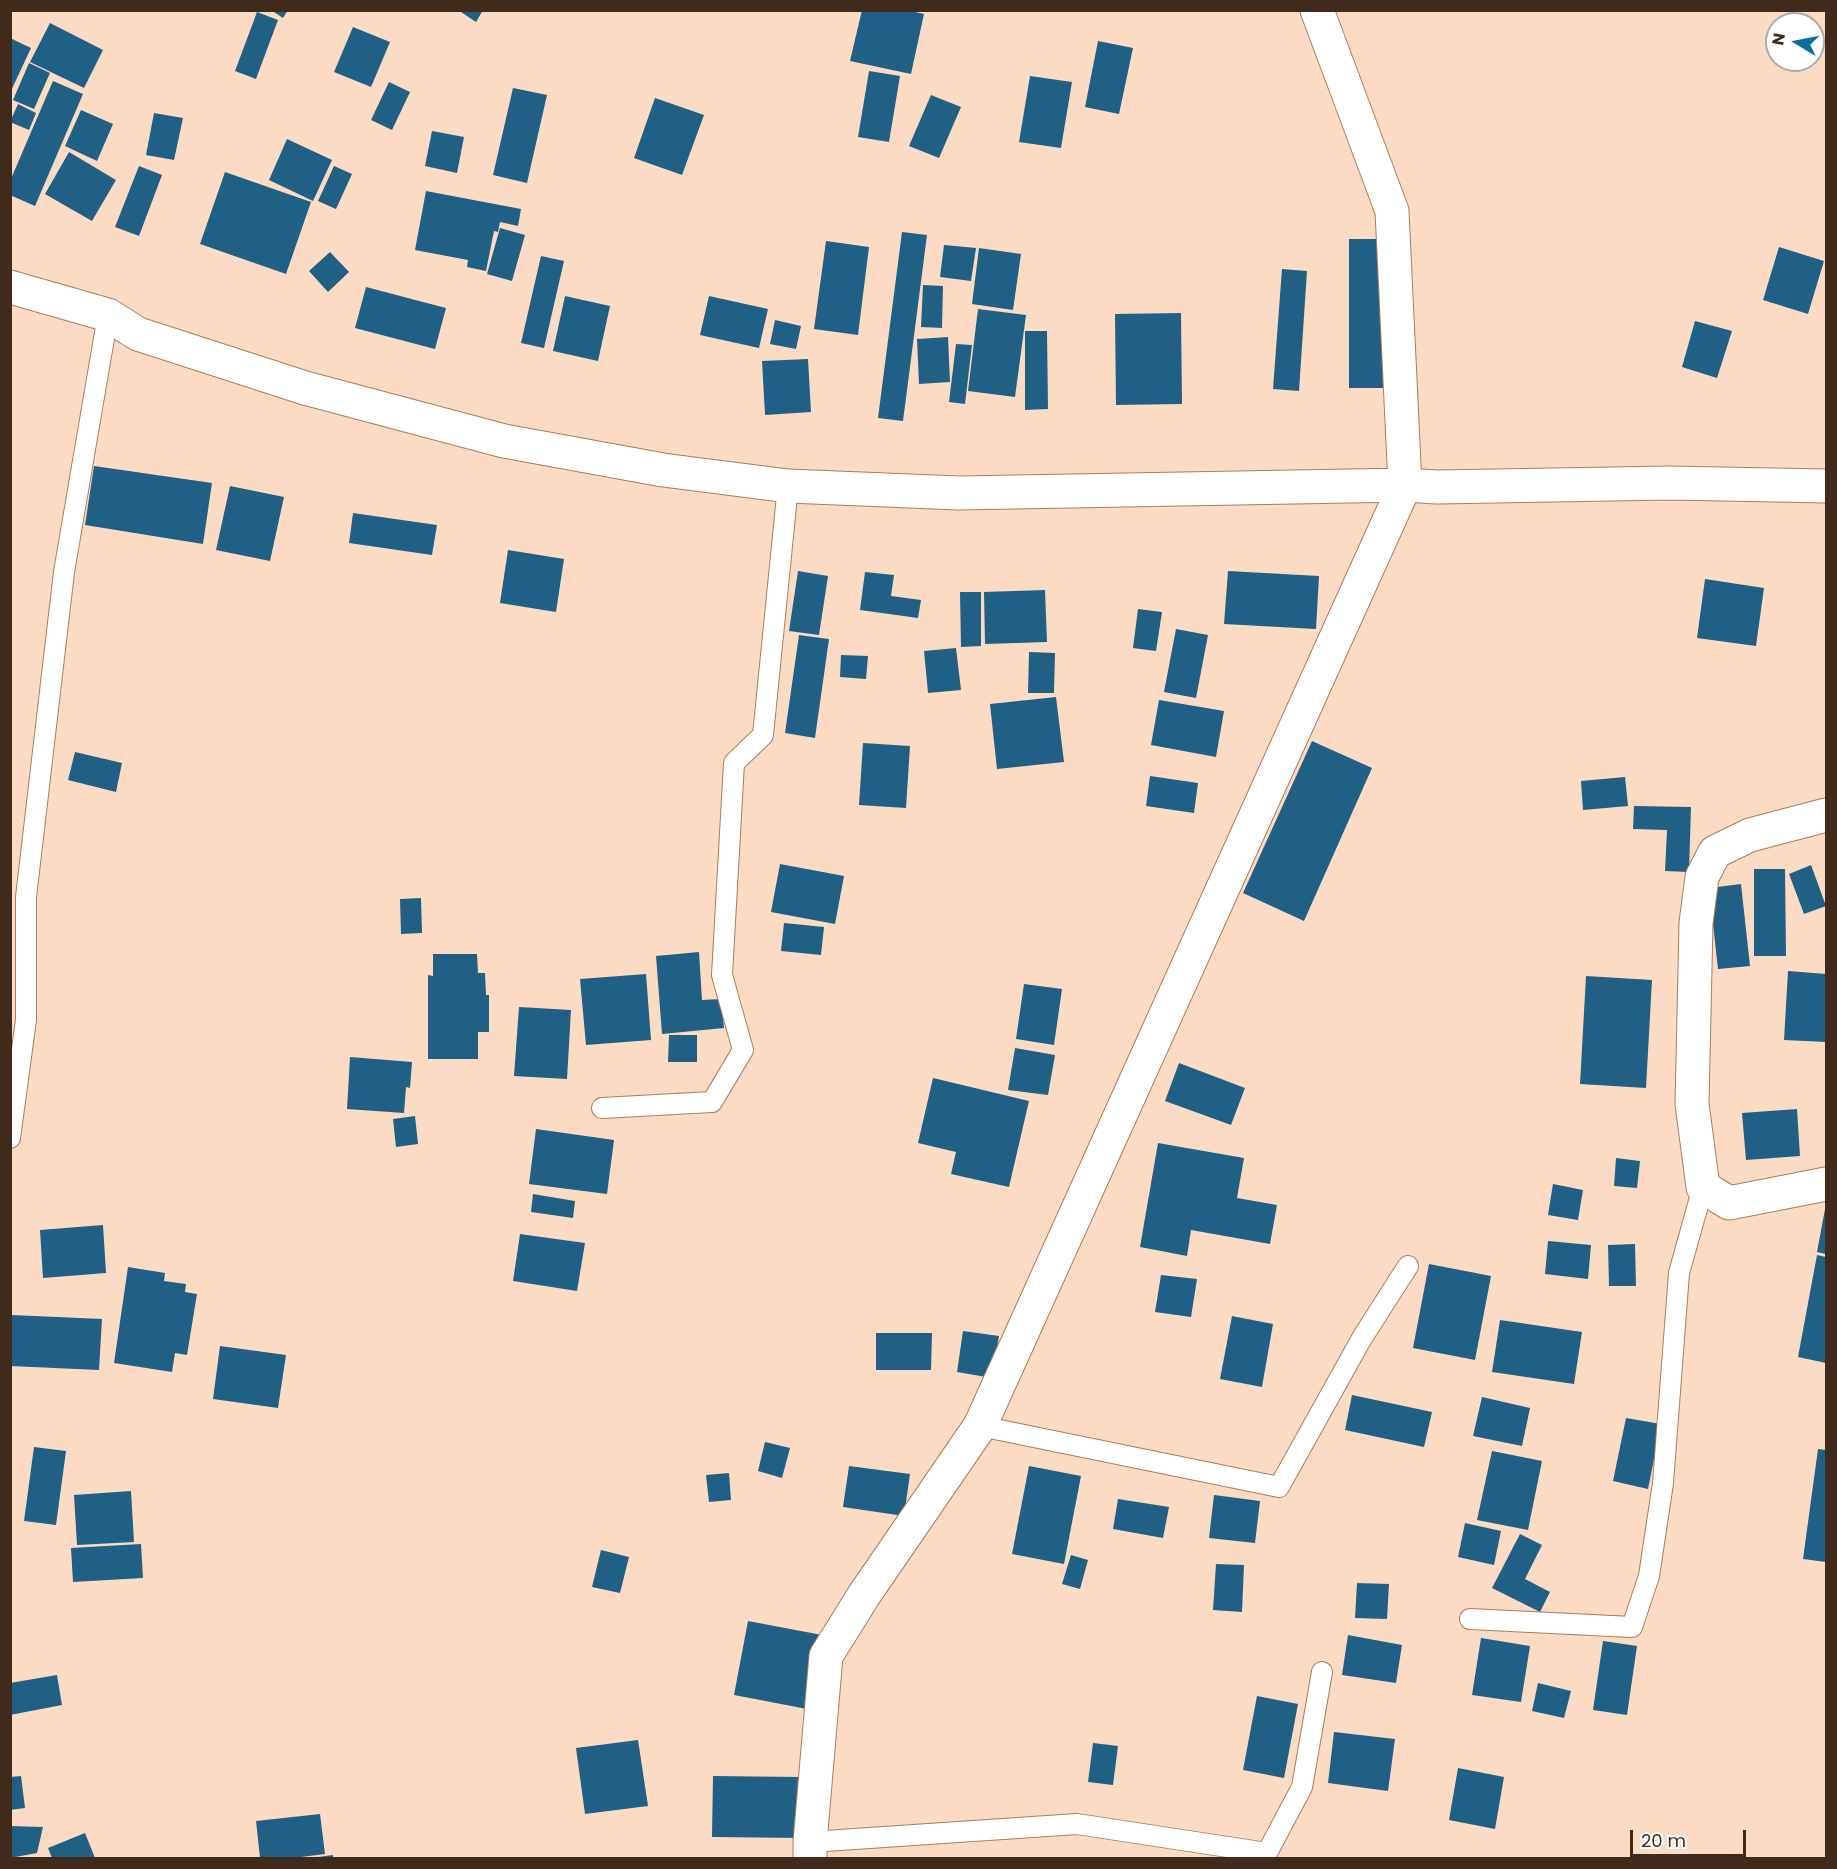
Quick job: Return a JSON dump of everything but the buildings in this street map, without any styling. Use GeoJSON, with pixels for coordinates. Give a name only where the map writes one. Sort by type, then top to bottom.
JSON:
{"type":"FeatureCollection","features":[{"type":"Feature","properties":{"kind":"street"},"geometry":{"type":"LineString","coordinates":[[810,1850],[826,1656],[864,1595],[980,1426],[1405,485],[1392,211],[1317,10]]}},
{"type":"Feature","properties":{"kind":"street"},"geometry":{"type":"LineString","coordinates":[[10,287],[108,315],[138,334],[305,388],[504,441],[663,470],[789,486],[959,493],[1405,485],[1437,487],[1670,483],[1827,486]]}},
{"type":"Feature","properties":{"kind":"street"},"geometry":{"type":"LineString","coordinates":[[1827,816],[1750,835],[1715,852],[1702,878],[1696,923],[1692,1104],[1703,1187],[1729,1203],[1827,1184]]}},
{"type":"Feature","properties":{"kind":"lane"},"geometry":{"type":"LineString","coordinates":[[10,1138],[26,1020],[26,897],[62,584],[108,315]]}},
{"type":"Feature","properties":{"kind":"lane"},"geometry":{"type":"LineString","coordinates":[[603,1108],[712,1102],[743,1050],[722,975],[734,763],[763,735],[789,486]]}},
{"type":"Feature","properties":{"kind":"lane"},"geometry":{"type":"LineString","coordinates":[[1470,1618],[1632,1627],[1649,1576],[1663,1483],[1679,1273],[1703,1187]]}},
{"type":"Feature","properties":{"kind":"lane"},"geometry":{"type":"LineString","coordinates":[[980,1426],[1279,1487],[1362,1338],[1408,1266]]}},
{"type":"Feature","properties":{"kind":"lane"},"geometry":{"type":"LineString","coordinates":[[810,1850],[1077,1824],[1267,1853],[1302,1787],[1322,1672]]}}]}
